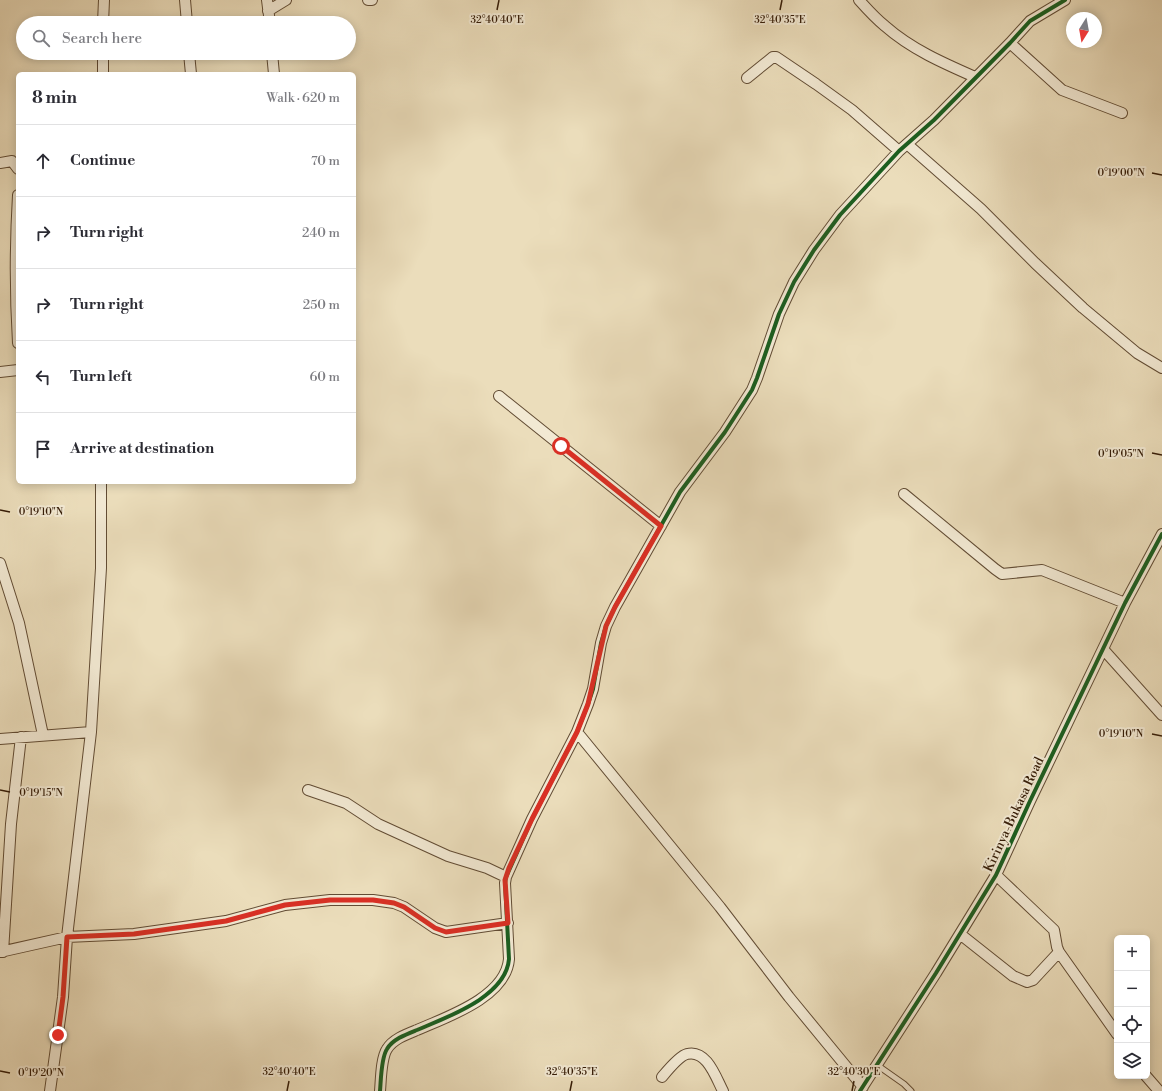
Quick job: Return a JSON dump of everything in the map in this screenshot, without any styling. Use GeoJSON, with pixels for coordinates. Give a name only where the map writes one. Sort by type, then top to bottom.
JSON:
{"type":"FeatureCollection","features":[{"type":"Feature","properties":{"kind":"street"},"geometry":{"type":"LineString","coordinates":[[103,16],[104,0]]}},
{"type":"Feature","properties":{"kind":"street"},"geometry":{"type":"LineString","coordinates":[[185,0],[186,16]]}},
{"type":"Feature","properties":{"kind":"street"},"geometry":{"type":"LineString","coordinates":[[267,0],[269,16]]}},
{"type":"Feature","properties":{"kind":"street"},"geometry":{"type":"LineString","coordinates":[[268,11],[286,0]]}},
{"type":"Feature","properties":{"kind":"street"},"geometry":{"type":"LineString","coordinates":[[859,0],[884,26],[905,42],[942,63],[975,77]]}},
{"type":"Feature","properties":{"kind":"street"},"geometry":{"type":"LineString","coordinates":[[380,1091],[384,1058],[387,1049],[391,1045],[406,1034],[470,1007],[504,977],[509,964],[506,877],[532,819],[577,732],[588,704],[606,626],[615,607],[680,492],[725,432],[752,390],[758,378],[779,314],[794,282],[814,250],[840,215],[899,151],[934,120],[1030,21],[1065,0]]}},
{"type":"Feature","properties":{"kind":"street"},"geometry":{"type":"LineString","coordinates":[[1010,43],[1062,90],[1122,113]]}},
{"type":"Feature","properties":{"kind":"street"},"geometry":{"type":"LineString","coordinates":[[747,78],[773,57],[776,57],[852,110],[899,151]]}},
{"type":"Feature","properties":{"kind":"street"},"geometry":{"type":"LineString","coordinates":[[103,60],[103,72]]}},
{"type":"Feature","properties":{"kind":"street"},"geometry":{"type":"LineString","coordinates":[[190,60],[191,72]]}},
{"type":"Feature","properties":{"kind":"street"},"geometry":{"type":"LineString","coordinates":[[273,60],[274,72]]}},
{"type":"Feature","properties":{"kind":"street"},"geometry":{"type":"LineString","coordinates":[[907,144],[981,209],[1083,308],[1137,353],[1162,368]]}},
{"type":"Feature","properties":{"kind":"street"},"geometry":{"type":"LineString","coordinates":[[0,163],[12,161],[16,166]]}},
{"type":"Feature","properties":{"kind":"street"},"geometry":{"type":"LineString","coordinates":[[16,224],[16,309]]}},
{"type":"Feature","properties":{"kind":"street"},"geometry":{"type":"LineString","coordinates":[[0,372],[16,370]]}},
{"type":"Feature","properties":{"kind":"street"},"geometry":{"type":"LineString","coordinates":[[499,396],[661,526]]}},
{"type":"Feature","properties":{"kind":"street"},"geometry":{"type":"LineString","coordinates":[[50,1091],[63,997],[67,937],[91,732],[102,568],[101,484]]}},
{"type":"Feature","properties":{"kind":"street"},"geometry":{"type":"LineString","coordinates":[[904,494],[1002,574],[1042,570],[1125,603]]}},
{"type":"Feature","properties":{"kind":"street","name":"Kirinya-Bukasa Road"},"geometry":{"type":"LineString","coordinates":[[861,1089],[996,875],[1125,603],[1162,534]]}},
{"type":"Feature","properties":{"kind":"street"},"geometry":{"type":"LineString","coordinates":[[0,563],[19,623],[43,735]]}},
{"type":"Feature","properties":{"kind":"street"},"geometry":{"type":"LineString","coordinates":[[1103,649],[1162,715]]}},
{"type":"Feature","properties":{"kind":"street"},"geometry":{"type":"LineString","coordinates":[[0,739],[91,732]]}},
{"type":"Feature","properties":{"kind":"street"},"geometry":{"type":"LineString","coordinates":[[577,732],[720,907],[861,1089]]}},
{"type":"Feature","properties":{"kind":"street"},"geometry":{"type":"LineString","coordinates":[[21,737],[11,824],[2,952],[67,937],[134,934],[157,931],[226,921],[285,905],[330,900],[373,900],[394,903],[404,907],[435,928],[446,932],[508,923]]}},
{"type":"Feature","properties":{"kind":"street"},"geometry":{"type":"LineString","coordinates":[[308,790],[346,803],[378,824],[448,856],[487,868],[506,877]]}},
{"type":"Feature","properties":{"kind":"street"},"geometry":{"type":"LineString","coordinates":[[996,875],[1054,930],[1059,952],[1114,1030]]}},
{"type":"Feature","properties":{"kind":"street"},"geometry":{"type":"LineString","coordinates":[[960,934],[1013,976],[1027,982],[1033,980],[1059,952]]}},
{"type":"Feature","properties":{"kind":"street"},"geometry":{"type":"LineString","coordinates":[[662,1077],[680,1058],[687,1054],[695,1054],[703,1057],[723,1091]]}},
{"type":"Feature","properties":{"kind":"street"},"geometry":{"type":"LineString","coordinates":[[1149,1079],[1159,1091]]}},
{"type":"Feature","properties":{"kind":"lane"},"geometry":{"type":"LineString","coordinates":[[877,1065],[904,1084],[911,1091]]}},
{"type":"Feature","properties":{"kind":"cycle path"},"geometry":{"type":"LineString","coordinates":[[380,1091],[385,1053],[393,1042],[405,1035],[459,1012],[473,1004],[498,984],[505,972],[509,959],[505,883],[506,877],[532,819],[577,732],[593,689],[601,643],[606,626],[615,607],[680,492],[725,432],[752,390],[779,314],[794,282],[814,250],[840,215],[899,151],[934,120],[1030,21],[1065,0]]}},
{"type":"Feature","properties":{"kind":"cycle path"},"geometry":{"type":"LineString","coordinates":[[860,1091],[936,973],[996,875],[1125,603],[1162,534]]}},
{"type":"Feature","properties":{"kind":"route"},"geometry":{"type":"LineString","coordinates":[[58,1035],[63,997],[67,937],[134,934],[226,921],[285,905],[330,900],[373,900],[394,903],[404,907],[435,928],[446,932],[508,923],[505,880],[509,868],[532,819],[577,732],[588,704],[606,626],[615,607],[661,526],[561,446]]}}]}
